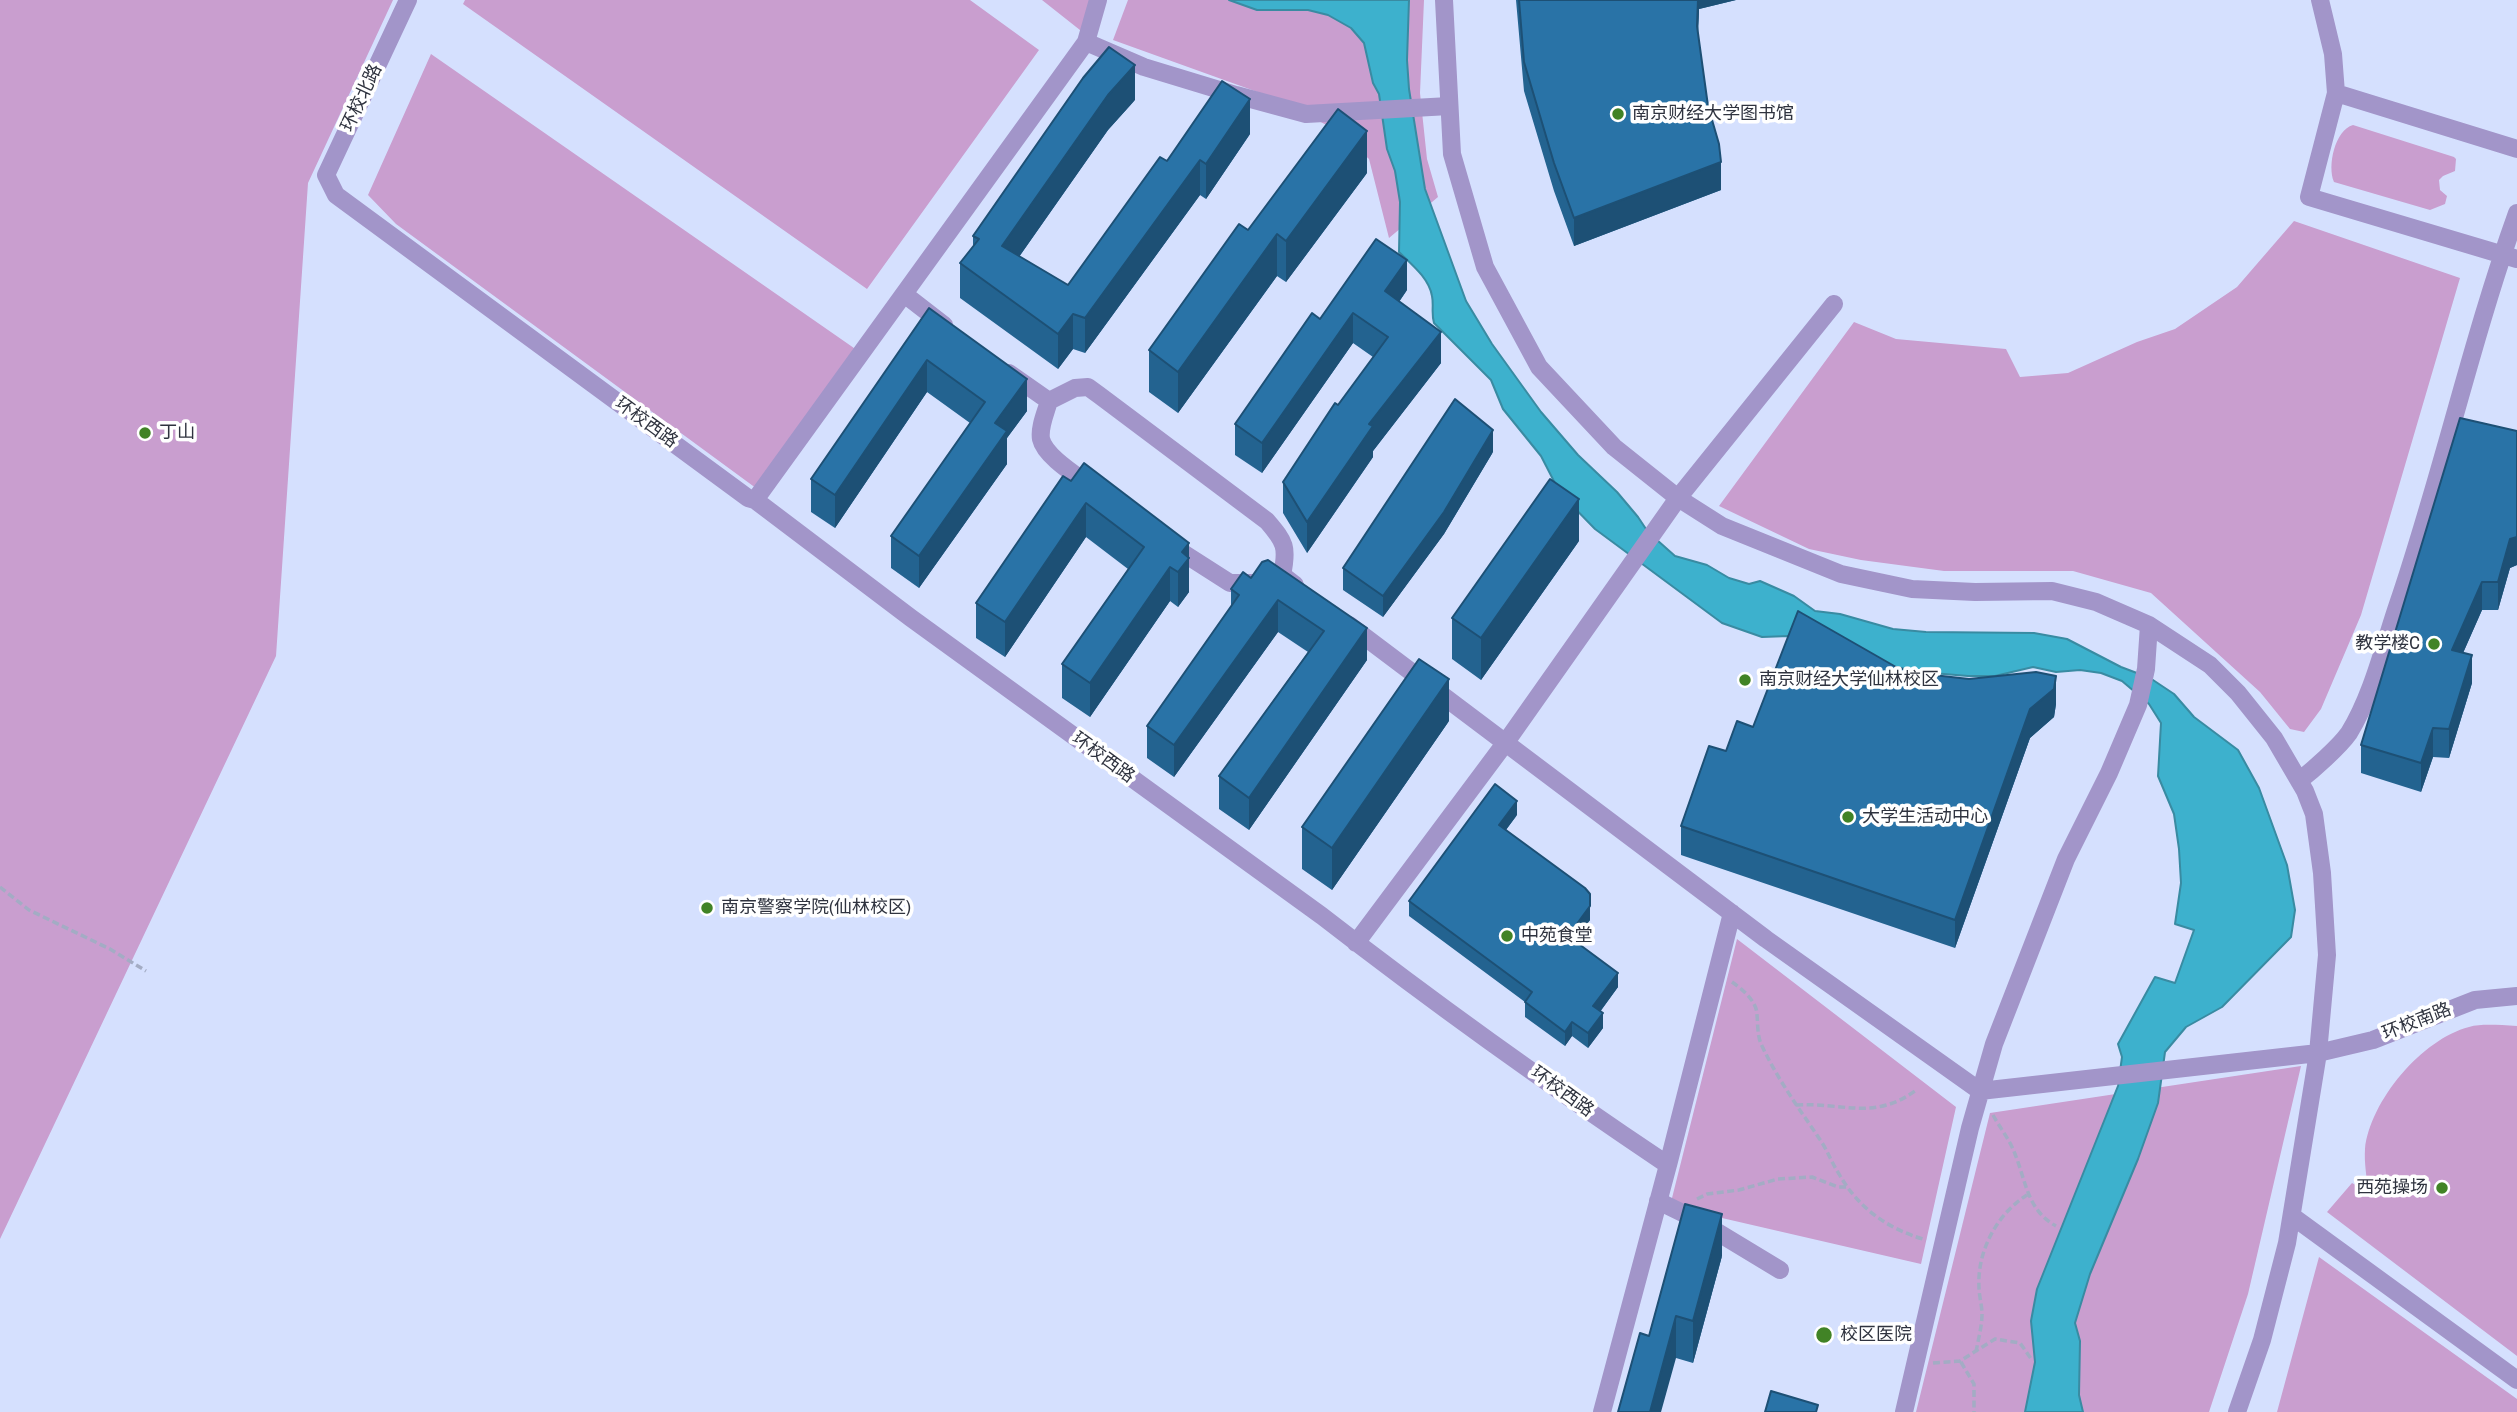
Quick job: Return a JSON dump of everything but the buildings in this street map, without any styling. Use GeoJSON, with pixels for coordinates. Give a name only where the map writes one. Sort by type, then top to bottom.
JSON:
{"type":"FeatureCollection","features":[{"type":"Feature","properties":{"kind":"street","name":"环校北路"},"geometry":{"type":"LineString","coordinates":[[337,195],[326,175],[408,0]]}},
{"type":"Feature","properties":{"kind":"street"},"geometry":{"type":"LineString","coordinates":[[755,500],[1086,42],[1098,0]]}},
{"type":"Feature","properties":{"kind":"street"},"geometry":{"type":"LineString","coordinates":[[1444,0],[1452,154],[1485,267],[1539,367],[1614,447],[1678,498],[1723,526],[1841,574],[1912,589],[2052,591],[2096,602],[2148,625],[2210,665],[2238,693],[2274,738],[2300,781],[2314,814],[2322,873],[2327,955],[2318,1053],[2292,1216],[2262,1340],[2237,1412]]}},
{"type":"Feature","properties":{"kind":"street"},"geometry":{"type":"LineString","coordinates":[[2320,0],[2333,54],[2336,93],[2309,197],[2510,256]]}},
{"type":"Feature","properties":{"kind":"street"},"geometry":{"type":"LineString","coordinates":[[1086,42],[1144,67],[1306,114],[1449,106]]}},
{"type":"Feature","properties":{"kind":"street"},"geometry":{"type":"LineString","coordinates":[[2336,93],[2517,149]]}},
{"type":"Feature","properties":{"kind":"street","name":"环校西路"},"geometry":{"type":"LineString","coordinates":[[337,195],[1356,943],[1590,1113],[1668,1165]]}},
{"type":"Feature","properties":{"kind":"street"},"geometry":{"type":"LineString","coordinates":[[2300,781],[2348,735],[2362,706],[2403,591],[2510,256],[2517,213]]}},
{"type":"Feature","properties":{"kind":"street"},"geometry":{"type":"LineString","coordinates":[[904,294],[954,333]]}},
{"type":"Feature","properties":{"kind":"street"},"geometry":{"type":"LineString","coordinates":[[1356,943],[1506,742],[1678,498],[1834,304]]}},
{"type":"Feature","properties":{"kind":"street"},"geometry":{"type":"LineString","coordinates":[[996,365],[1049,401]]}},
{"type":"Feature","properties":{"kind":"street"},"geometry":{"type":"LineString","coordinates":[[1105,497],[1048,453],[1041,438],[1043,418],[1049,401],[1075,388],[1088,387],[1267,521],[1283,540],[1285,560],[1282,575]]}},
{"type":"Feature","properties":{"kind":"street"},"geometry":{"type":"LineString","coordinates":[[1153,532],[1230,583],[1257,584],[1282,575]]}},
{"type":"Feature","properties":{"kind":"street"},"geometry":{"type":"LineString","coordinates":[[1282,575],[1314,599]]}},
{"type":"Feature","properties":{"kind":"street"},"geometry":{"type":"LineString","coordinates":[[1336,615],[1732,913],[1929,1057],[1980,1091]]}},
{"type":"Feature","properties":{"kind":"street"},"geometry":{"type":"LineString","coordinates":[[1904,1412],[1969,1128],[1994,1044],[2066,859],[2109,773],[2138,705],[2147,669],[2148,625]]}},
{"type":"Feature","properties":{"kind":"street"},"geometry":{"type":"LineString","coordinates":[[1602,1412],[1732,913]]}},
{"type":"Feature","properties":{"kind":"street","name":"环校南路"},"geometry":{"type":"LineString","coordinates":[[1980,1091],[2318,1053],[2353,1046],[2392,1033],[2475,1000],[2517,996]]}},
{"type":"Feature","properties":{"kind":"street"},"geometry":{"type":"LineString","coordinates":[[1658,1201],[1780,1270]]}},
{"type":"Feature","properties":{"kind":"street"},"geometry":{"type":"LineString","coordinates":[[2292,1216],[2517,1380]]}},
{"type":"Feature","properties":{"kind":"path"},"geometry":{"type":"LineString","coordinates":[[0,887],[29,910],[110,949],[146,971]]}},
{"type":"Feature","properties":{"kind":"path"},"geometry":{"type":"LineString","coordinates":[[1717,970],[1745,993],[1758,1012],[1759,1040],[1847,1187],[1873,1216],[1896,1230],[1926,1240]]}},
{"type":"Feature","properties":{"kind":"path"},"geometry":{"type":"LineString","coordinates":[[1796,1105],[1884,1108],[1915,1091]]}},
{"type":"Feature","properties":{"kind":"path"},"geometry":{"type":"LineString","coordinates":[[1980,1091],[2015,1155],[2033,1206],[2056,1226]]}},
{"type":"Feature","properties":{"kind":"path"},"geometry":{"type":"LineString","coordinates":[[1678,1210],[1707,1194],[1739,1190],[1778,1179],[1812,1177],[1838,1187],[1847,1187]]}},
{"type":"Feature","properties":{"kind":"path"},"geometry":{"type":"LineString","coordinates":[[1976,1352],[1982,1313],[1980,1270],[1985,1246],[2003,1216],[2027,1195]]}},
{"type":"Feature","properties":{"kind":"path"},"geometry":{"type":"LineString","coordinates":[[1928,1360],[1944,1364],[1960,1361],[1995,1339],[2016,1341],[2032,1360]]}},
{"type":"Feature","properties":{"kind":"path"},"geometry":{"type":"LineString","coordinates":[[1960,1361],[1974,1384],[1974,1412]]}},
{"type":"Feature","properties":{"kind":"shaded area","name":"丁山"},"geometry":{"type":"Polygon","coordinates":[[[0,0],[393,0],[308,183],[276,656],[0,1239],[0,0]]]}},
{"type":"Feature","properties":{"kind":"shaded area"},"geometry":{"type":"Polygon","coordinates":[[[465,0],[970,0],[1039,50],[867,289],[463,4],[465,0]]]}},
{"type":"Feature","properties":{"kind":"shaded area"},"geometry":{"type":"Polygon","coordinates":[[[1042,0],[1093,0],[1085,34],[1042,0]]]}},
{"type":"Feature","properties":{"kind":"shaded area"},"geometry":{"type":"Polygon","coordinates":[[[1128,0],[1424,0],[1420,93],[1427,159],[1438,197],[1389,238],[1369,159],[1337,130],[1263,94],[1113,40],[1128,0]]]}},
{"type":"Feature","properties":{"kind":"shaded area"},"geometry":{"type":"Polygon","coordinates":[[[431,54],[864,355],[764,494],[396,224],[368,195],[431,54]]]}},
{"type":"Feature","properties":{"kind":"shaded area"},"geometry":{"type":"Polygon","coordinates":[[[2353,125],[2454,157],[2455,171],[2439,180],[2440,190],[2447,196],[2445,204],[2430,210],[2334,182],[2331,167],[2334,149],[2341,134],[2353,125]]]}},
{"type":"Feature","properties":{"kind":"shaded area"},"geometry":{"type":"Polygon","coordinates":[[[2294,221],[2460,278],[2361,615],[2321,709],[2304,732],[2290,729],[2260,692],[2151,593],[2073,571],[1944,571],[1861,560],[1809,549],[1719,506],[1854,322],[1896,339],[2006,349],[2020,377],[2068,373],[2137,342],[2175,329],[2237,287],[2294,221]]]}},
{"type":"Feature","properties":{"kind":"shaded area"},"geometry":{"type":"Polygon","coordinates":[[[1737,939],[1956,1107],[1921,1264],[1670,1206],[1737,939]]]}},
{"type":"Feature","properties":{"kind":"shaded area","name":"西苑操场"},"geometry":{"type":"Polygon","coordinates":[[[2473,1026],[2517,1026],[2517,1356],[2327,1212],[2352,1183],[2368,1192],[2365,1149],[2369,1130],[2388,1092],[2417,1058],[2451,1034],[2473,1026]]]}},
{"type":"Feature","properties":{"kind":"shaded area"},"geometry":{"type":"Polygon","coordinates":[[[2301,1066],[2248,1294],[2209,1412],[1916,1412],[1990,1113],[2301,1066]]]}},
{"type":"Feature","properties":{"kind":"shaded area"},"geometry":{"type":"Polygon","coordinates":[[[2319,1257],[2517,1399],[2517,1412],[2277,1412],[2319,1257]]]}},
{"type":"Feature","properties":{"kind":"water"},"geometry":{"type":"Polygon","coordinates":[[[1229,0],[1409,0],[1409,89],[1425,189],[1466,301],[1492,344],[1541,412],[1578,455],[1617,492],[1648,532],[1675,556],[1707,565],[1729,578],[1749,584],[1760,581],[1794,596],[1815,611],[1840,614],[1893,629],[2034,633],[2067,639],[2121,667],[2150,678],[2174,694],[2194,717],[2238,750],[2259,788],[2287,865],[2295,910],[2291,937],[2222,1007],[2186,1027],[2165,1052],[2158,1103],[2138,1159],[2090,1274],[2075,1323],[2080,1341],[2079,1395],[2083,1412],[2025,1412],[2035,1362],[2031,1321],[2037,1289],[2118,1086],[2122,1057],[2118,1044],[2155,977],[2175,983],[2194,930],[2175,924],[2181,883],[2179,849],[2174,814],[2158,776],[2161,723],[2149,704],[2122,681],[2101,673],[2080,670],[2056,672],[2033,667],[1995,676],[1908,671],[1789,636],[1762,637],[1722,623],[1595,529],[1560,493],[1541,456],[1503,409],[1491,380],[1434,323],[1430,289],[1419,272],[1399,252],[1400,202],[1395,171],[1387,149],[1379,94],[1373,83],[1364,43],[1351,28],[1328,15],[1308,10],[1257,10],[1229,0]]]}},
{"type":"Feature","properties":{"kind":"place","name":"南京财经大学图书馆"},"geometry":{"type":"Point","coordinates":[1618,114]}},
{"type":"Feature","properties":{"kind":"place","name":"丁山"},"geometry":{"type":"Point","coordinates":[145,433]}},
{"type":"Feature","properties":{"kind":"place","name":"教学楼C"},"geometry":{"type":"Point","coordinates":[2434,644]}},
{"type":"Feature","properties":{"kind":"place","name":"南京财经大学仙林校区"},"geometry":{"type":"Point","coordinates":[1745,680]}},
{"type":"Feature","properties":{"kind":"place","name":"大学生活动中心"},"geometry":{"type":"Point","coordinates":[1848,817]}},
{"type":"Feature","properties":{"kind":"place","name":"南京警察学院(仙林校区)"},"geometry":{"type":"Point","coordinates":[707,908]}},
{"type":"Feature","properties":{"kind":"place","name":"中苑食堂"},"geometry":{"type":"Point","coordinates":[1507,936]}},
{"type":"Feature","properties":{"kind":"place","name":"西苑操场"},"geometry":{"type":"Point","coordinates":[2442,1188]}},
{"type":"Feature","properties":{"kind":"place","name":"校区医院"},"geometry":{"type":"Point","coordinates":[1824,1335]}}]}
